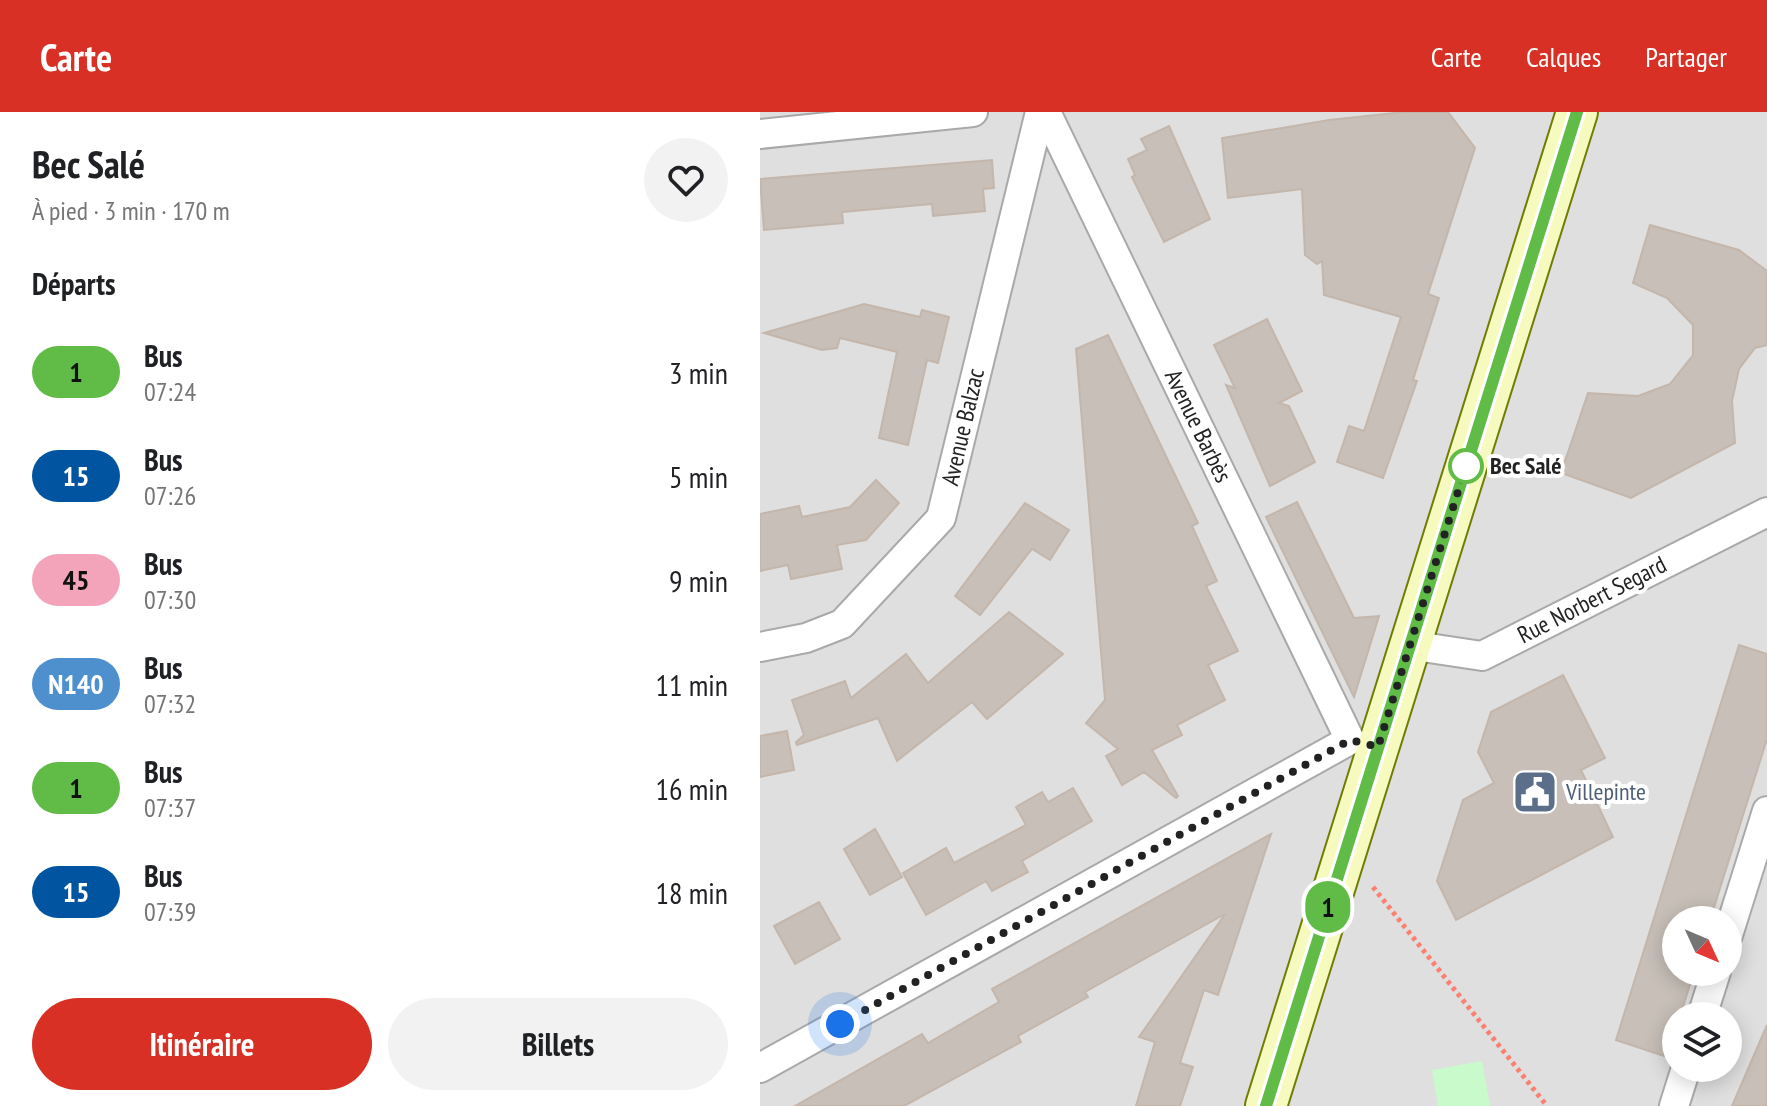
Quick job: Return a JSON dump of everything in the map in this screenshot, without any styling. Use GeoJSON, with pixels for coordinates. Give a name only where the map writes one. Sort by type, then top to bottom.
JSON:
{"type":"FeatureCollection","features":[{"type":"Feature","properties":{"kind":"main road"},"geometry":{"type":"LineString","coordinates":[[1266,1106],[1345,852],[1364,744],[1409,645],[1577,112]]}},
{"type":"Feature","properties":{"kind":"street"},"geometry":{"type":"LineString","coordinates":[[760,134],[973,112]]}},
{"type":"Feature","properties":{"kind":"street","name":"Avenue Balzac"},"geometry":{"type":"LineString","coordinates":[[760,647],[806,638],[842,624],[941,518],[1043,112]]}},
{"type":"Feature","properties":{"kind":"street","name":"Avenue Barbès"},"geometry":{"type":"LineString","coordinates":[[1043,112],[1364,744]]}},
{"type":"Feature","properties":{"kind":"street","name":"Rue Norbert Segard"},"geometry":{"type":"LineString","coordinates":[[1409,645],[1482,656],[1767,512]]}},
{"type":"Feature","properties":{"kind":"street"},"geometry":{"type":"LineString","coordinates":[[760,1068],[1364,744]]}},
{"type":"Feature","properties":{"kind":"street"},"geometry":{"type":"LineString","coordinates":[[1737,906],[1767,811]]}},
{"type":"Feature","properties":{"kind":"street"},"geometry":{"type":"LineString","coordinates":[[1674,1106],[1682,1082]]}},
{"type":"Feature","properties":{"kind":"path"},"geometry":{"type":"LineString","coordinates":[[1345,852],[1547,1106]]}},
{"type":"Feature","properties":{"kind":"shaded area"},"geometry":{"type":"Polygon","coordinates":[[[760,112],[1767,112],[1767,1106],[760,1106],[760,112]]]}},
{"type":"Feature","properties":{"kind":"green space"},"geometry":{"type":"Polygon","coordinates":[[[1482,1061],[1490,1106],[1438,1106],[1432,1070],[1482,1061]]]}},
{"type":"Feature","properties":{"kind":"building"},"geometry":{"type":"Polygon","coordinates":[[[1404,112],[1448,112],[1475,148],[1428,294],[1439,298],[1413,380],[1417,381],[1383,478],[1337,462],[1349,426],[1364,431],[1401,317],[1324,295],[1322,261],[1317,264],[1305,255],[1302,189],[1228,198],[1222,138],[1329,120],[1404,112]]]}},
{"type":"Feature","properties":{"kind":"building"},"geometry":{"type":"Polygon","coordinates":[[[1169,126],[1210,219],[1164,242],[1132,177],[1135,175],[1128,159],[1147,150],[1141,139],[1169,126]]]}},
{"type":"Feature","properties":{"kind":"building"},"geometry":{"type":"Polygon","coordinates":[[[992,160],[994,188],[983,189],[985,211],[933,216],[932,204],[842,212],[843,223],[764,230],[760,179],[992,160]]]}},
{"type":"Feature","properties":{"kind":"building"},"geometry":{"type":"Polygon","coordinates":[[[1650,225],[1739,250],[1767,271],[1767,345],[1755,348],[1739,369],[1732,401],[1735,443],[1631,498],[1561,473],[1588,393],[1638,396],[1670,384],[1693,355],[1693,325],[1667,298],[1633,283],[1650,225]]]}},
{"type":"Feature","properties":{"kind":"building"},"geometry":{"type":"Polygon","coordinates":[[[864,304],[920,317],[922,310],[949,317],[938,363],[927,360],[908,445],[879,438],[897,352],[840,338],[837,348],[822,350],[764,333],[864,304]]]}},
{"type":"Feature","properties":{"kind":"building"},"geometry":{"type":"Polygon","coordinates":[[[1267,319],[1302,391],[1279,403],[1289,406],[1315,462],[1270,486],[1226,385],[1235,388],[1214,345],[1267,319]]]}},
{"type":"Feature","properties":{"kind":"building"},"geometry":{"type":"Polygon","coordinates":[[[1108,335],[1198,523],[1192,526],[1217,581],[1206,586],[1238,651],[1208,665],[1225,700],[1177,725],[1182,735],[1152,750],[1178,796],[1176,798],[1144,772],[1122,785],[1106,756],[1118,749],[1086,723],[1105,700],[1076,349],[1108,335]]]}},
{"type":"Feature","properties":{"kind":"building"},"geometry":{"type":"Polygon","coordinates":[[[876,480],[899,503],[866,540],[837,545],[842,569],[791,579],[788,565],[760,571],[760,514],[799,506],[802,517],[850,507],[876,480]]]}},
{"type":"Feature","properties":{"kind":"building"},"geometry":{"type":"Polygon","coordinates":[[[1297,502],[1354,618],[1379,616],[1354,697],[1266,517],[1297,502]]]}},
{"type":"Feature","properties":{"kind":"building"},"geometry":{"type":"Polygon","coordinates":[[[1025,503],[1069,530],[1050,560],[1032,549],[980,615],[955,596],[1025,503]]]}},
{"type":"Feature","properties":{"kind":"building"},"geometry":{"type":"Polygon","coordinates":[[[1009,612],[1063,654],[987,719],[972,702],[897,761],[878,718],[797,745],[796,742],[804,735],[792,700],[845,681],[851,698],[906,654],[928,683],[1009,612]]]}},
{"type":"Feature","properties":{"kind":"building"},"geometry":{"type":"Polygon","coordinates":[[[1739,645],[1767,654],[1767,739],[1714,906],[1662,906],[1662,986],[1690,986],[1684,1002],[1662,1002],[1662,1055],[1616,1040],[1739,645]]]}},
{"type":"Feature","properties":{"kind":"building","name":"Villepinte"},"geometry":{"type":"Polygon","coordinates":[[[1563,675],[1605,758],[1581,770],[1613,837],[1456,920],[1437,881],[1463,800],[1494,783],[1478,752],[1491,712],[1563,675]]]}},
{"type":"Feature","properties":{"kind":"building"},"geometry":{"type":"Polygon","coordinates":[[[787,731],[794,770],[760,777],[760,736],[787,731]]]}},
{"type":"Feature","properties":{"kind":"building"},"geometry":{"type":"Polygon","coordinates":[[[1073,788],[1092,821],[1022,861],[1028,872],[992,891],[986,881],[926,915],[903,873],[946,848],[954,863],[1026,825],[1016,807],[1042,792],[1048,802],[1073,788]]]}},
{"type":"Feature","properties":{"kind":"building"},"geometry":{"type":"Polygon","coordinates":[[[875,829],[902,877],[870,895],[844,849],[875,829]]]}},
{"type":"Feature","properties":{"kind":"building"},"geometry":{"type":"Polygon","coordinates":[[[1271,834],[1218,995],[1204,990],[1180,1063],[1193,1067],[1180,1106],[1136,1106],[1155,1042],[1139,1037],[1225,914],[1085,992],[1088,997],[1018,1036],[1021,1042],[904,1106],[795,1106],[922,1034],[928,1043],[999,1002],[992,989],[1271,834]]]}},
{"type":"Feature","properties":{"kind":"building"},"geometry":{"type":"Polygon","coordinates":[[[819,902],[840,939],[795,964],[774,926],[819,902]]]}},
{"type":"Feature","properties":{"kind":"building"},"geometry":{"type":"Polygon","coordinates":[[[1767,1025],[1767,1106],[1732,1106],[1767,1025]]]}},
{"type":"Feature","properties":{"kind":"bus line","name":"1"},"geometry":{"type":"LineString","coordinates":[[1266,1106],[1577,112]]}},
{"type":"Feature","properties":{"kind":"place","name":"Bec Salé"},"geometry":{"type":"Point","coordinates":[1466,466]}},
{"type":"Feature","properties":{"kind":"place","name":"Villepinte"},"geometry":{"type":"Point","coordinates":[1535,792]}},
{"type":"Feature","properties":{"kind":"route"},"geometry":{"type":"LineString","coordinates":[[840,1024],[1350,740],[1378,747],[1466,466]]}}]}
